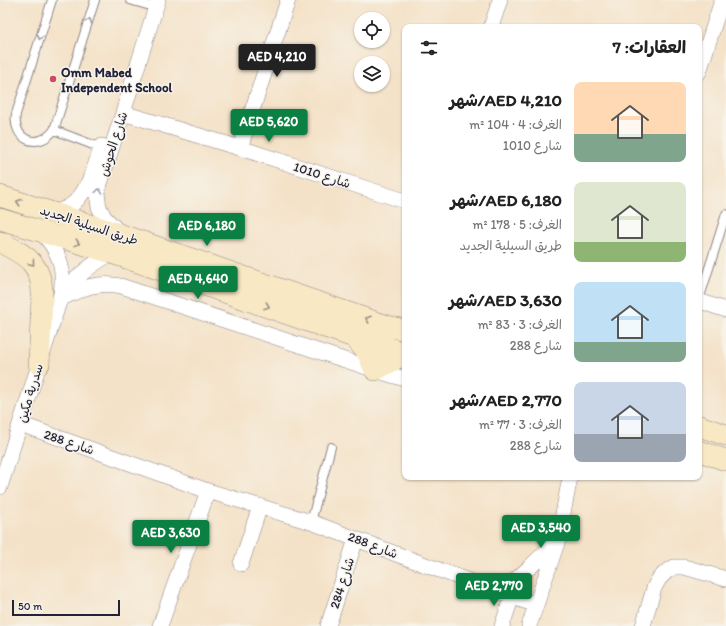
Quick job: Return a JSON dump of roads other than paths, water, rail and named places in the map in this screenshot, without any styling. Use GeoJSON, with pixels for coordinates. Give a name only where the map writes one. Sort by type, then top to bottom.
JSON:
{"type":"FeatureCollection","features":[{"type":"Feature","properties":{"kind":"street"},"geometry":{"type":"LineString","coordinates":[[240,148],[288,0]]}},
{"type":"Feature","properties":{"kind":"street"},"geometry":{"type":"LineString","coordinates":[[492,24],[500,0]]}},
{"type":"Feature","properties":{"kind":"street"},"geometry":{"type":"LineString","coordinates":[[702,63],[722,0]]}},
{"type":"Feature","properties":{"kind":"street","name":"شارع الحوش"},"geometry":{"type":"LineString","coordinates":[[117,244],[99,207],[97,193],[124,112],[151,2]]}},
{"type":"Feature","properties":{"kind":"street","name":"شارع الحوش"},"geometry":{"type":"LineString","coordinates":[[54,214],[69,206],[84,190],[90,180],[151,2]]}},
{"type":"Feature","properties":{"kind":"street","name":"شارع 1010"},"geometry":{"type":"LineString","coordinates":[[124,112],[402,200]]}},
{"type":"Feature","properties":{"kind":"street","name":"طريق السيلية الجديد"},"geometry":{"type":"LineString","coordinates":[[0,196],[54,214],[117,244],[354,336],[402,352]]}},
{"type":"Feature","properties":{"kind":"street","name":"طريق السيلية الجديد"},"geometry":{"type":"LineString","coordinates":[[0,219],[40,231],[117,244],[402,329]]}},
{"type":"Feature","properties":{"kind":"street","name":"سدرية مكين"},"geometry":{"type":"LineString","coordinates":[[0,487],[63,287],[60,262],[56,250],[40,231]]}},
{"type":"Feature","properties":{"kind":"street"},"geometry":{"type":"LineString","coordinates":[[0,242],[22,253],[30,261],[36,268],[43,287],[39,364]]}},
{"type":"Feature","properties":{"kind":"street","name":"سدرية مكين"},"geometry":{"type":"LineString","coordinates":[[60,299],[82,272],[117,244]]}},
{"type":"Feature","properties":{"kind":"street"},"geometry":{"type":"LineString","coordinates":[[60,299],[90,286],[106,284],[121,286],[402,378]]}},
{"type":"Feature","properties":{"kind":"street"},"geometry":{"type":"LineString","coordinates":[[702,301],[726,310]]}},
{"type":"Feature","properties":{"kind":"street"},"geometry":{"type":"LineString","coordinates":[[354,336],[367,352],[375,370]]}},
{"type":"Feature","properties":{"kind":"street"},"geometry":{"type":"LineString","coordinates":[[375,370],[402,355]]}},
{"type":"Feature","properties":{"kind":"street","name":"شارع 288"},"geometry":{"type":"LineString","coordinates":[[20,424],[208,491],[311,522],[536,605]]}},
{"type":"Feature","properties":{"kind":"street"},"geometry":{"type":"LineString","coordinates":[[702,427],[726,435]]}},
{"type":"Feature","properties":{"kind":"street"},"geometry":{"type":"LineString","coordinates":[[702,452],[726,460]]}},
{"type":"Feature","properties":{"kind":"street"},"geometry":{"type":"LineString","coordinates":[[529,626],[558,540],[569,480]]}},
{"type":"Feature","properties":{"kind":"street"},"geometry":{"type":"LineString","coordinates":[[160,626],[208,491]]}},
{"type":"Feature","properties":{"kind":"street"},"geometry":{"type":"LineString","coordinates":[[241,564],[260,506]]}},
{"type":"Feature","properties":{"kind":"street","name":"شارع 284"},"geometry":{"type":"LineString","coordinates":[[328,626],[356,539]]}},
{"type":"Feature","properties":{"kind":"street"},"geometry":{"type":"LineString","coordinates":[[502,626],[506,594],[558,540]]}},
{"type":"Feature","properties":{"kind":"street"},"geometry":{"type":"LineString","coordinates":[[643,626],[654,588],[658,579],[666,572],[674,568],[684,567],[726,579]]}},
{"type":"Feature","properties":{"kind":"lane"},"geometry":{"type":"LineString","coordinates":[[52,0],[15,120],[18,132],[28,140],[34,141],[45,139],[54,130],[95,0]]}},
{"type":"Feature","properties":{"kind":"lane"},"geometry":{"type":"LineString","coordinates":[[130,0],[151,2]]}},
{"type":"Feature","properties":{"kind":"lane"},"geometry":{"type":"LineString","coordinates":[[54,130],[101,148]]}},
{"type":"Feature","properties":{"kind":"lane"},"geometry":{"type":"LineString","coordinates":[[702,290],[726,214]]}},
{"type":"Feature","properties":{"kind":"lane"},"geometry":{"type":"LineString","coordinates":[[311,522],[331,447]]}},
{"type":"Feature","properties":{"kind":"place","name":"Omm Mabed Independent School"},"geometry":{"type":"Point","coordinates":[53,79]}}]}
